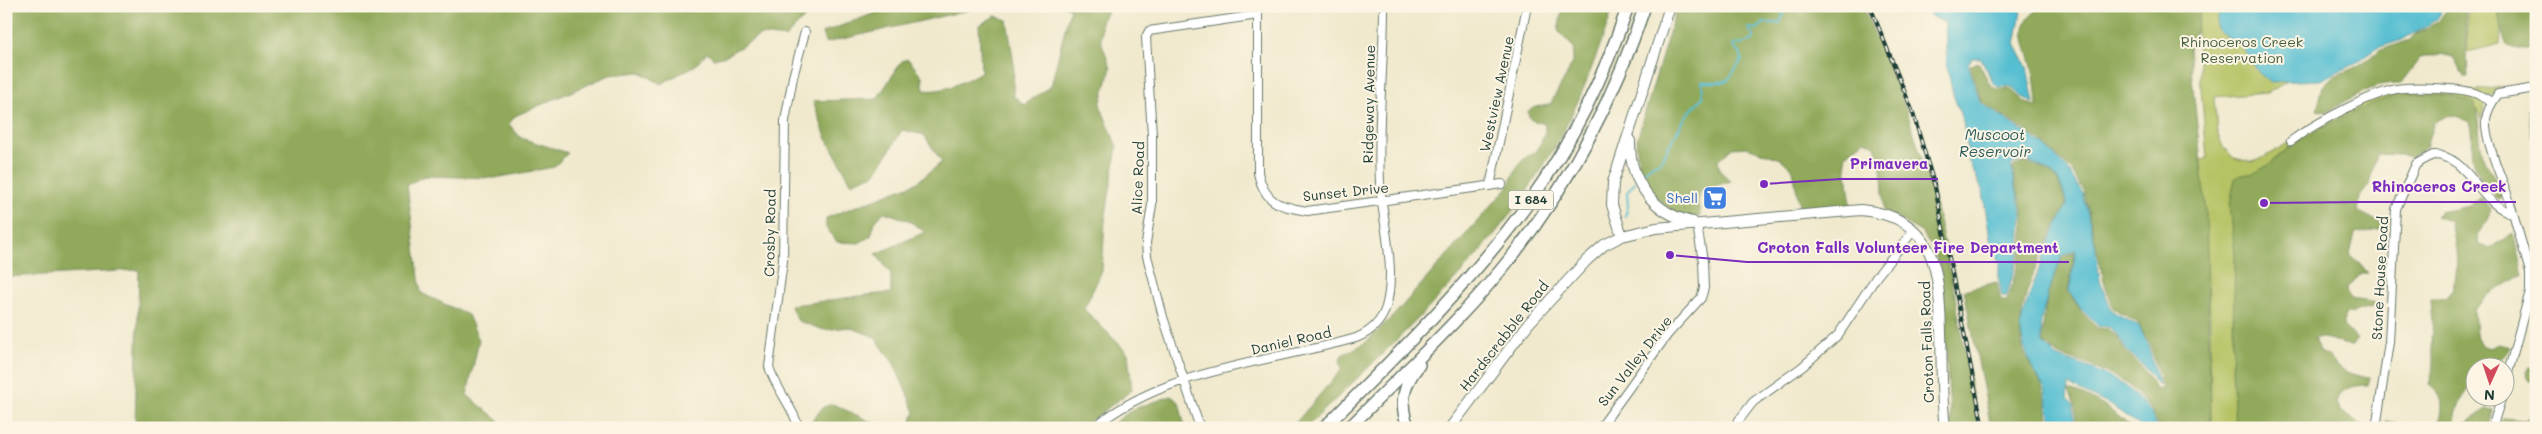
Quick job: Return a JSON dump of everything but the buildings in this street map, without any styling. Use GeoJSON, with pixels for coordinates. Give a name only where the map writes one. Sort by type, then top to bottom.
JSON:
{"type":"FeatureCollection","features":[{"type":"Feature","properties":{"kind":"highway","name":"I 684"},"geometry":{"type":"LineString","coordinates":[[1324,428],[1457,290],[1532,198],[1584,112],[1609,58],[1628,6]]}},
{"type":"Feature","properties":{"kind":"highway","name":"I 684"},"geometry":{"type":"LineString","coordinates":[[1349,428],[1446,328],[1512,256],[1570,173],[1613,88],[1645,6]]}},
{"type":"Feature","properties":{"kind":"highway"},"geometry":{"type":"LineString","coordinates":[[1409,428],[1403,409],[1406,385],[1416,369],[1439,343],[1446,328]]}},
{"type":"Feature","properties":{"kind":"main road"},"geometry":{"type":"LineString","coordinates":[[1622,236],[1612,205],[1612,190],[1670,6]]}},
{"type":"Feature","properties":{"kind":"main road"},"geometry":{"type":"LineString","coordinates":[[1637,112],[1632,133],[1630,157],[1634,173],[1641,187],[1658,206],[1674,217],[1709,224]]}},
{"type":"Feature","properties":{"kind":"main road","name":"Croton Falls Road"},"geometry":{"type":"LineString","coordinates":[[1622,236],[1653,229],[1861,210],[1888,216],[1913,230],[1930,250],[1938,275],[1945,428]]}},
{"type":"Feature","properties":{"kind":"main road","name":"Hardscrabble Road"},"geometry":{"type":"LineString","coordinates":[[1450,428],[1539,311],[1596,251],[1622,236]]}},
{"type":"Feature","properties":{"kind":"street","name":"Sunset Drive"},"geometry":{"type":"LineString","coordinates":[[1258,6],[1256,154],[1261,186],[1267,196],[1275,203],[1307,211],[1502,184]]}},
{"type":"Feature","properties":{"kind":"street","name":"Ridgeway Avenue"},"geometry":{"type":"LineString","coordinates":[[1383,201],[1380,182],[1384,6]]}},
{"type":"Feature","properties":{"kind":"street","name":"Westview Avenue"},"geometry":{"type":"LineString","coordinates":[[1490,186],[1528,6]]}},
{"type":"Feature","properties":{"kind":"street","name":"Alice Road"},"geometry":{"type":"LineString","coordinates":[[1200,428],[1163,317],[1147,256],[1146,243],[1152,205],[1152,135],[1146,37],[1149,31],[1164,27],[1258,15]]}},
{"type":"Feature","properties":{"kind":"street","name":"Crosby Road"},"geometry":{"type":"LineString","coordinates":[[799,428],[784,397],[774,383],[770,367],[782,273],[786,121],[795,70],[805,32]]}},
{"type":"Feature","properties":{"kind":"street"},"geometry":{"type":"LineString","coordinates":[[2291,141],[2304,131],[2387,91],[2405,88],[2472,92],[2492,102]]}},
{"type":"Feature","properties":{"kind":"street"},"geometry":{"type":"LineString","coordinates":[[2513,356],[2530,291],[2530,272],[2488,136],[2486,118],[2492,102],[2498,94],[2536,88]]}},
{"type":"Feature","properties":{"kind":"street","name":"Stone House Road"},"geometry":{"type":"LineString","coordinates":[[2376,428],[2389,342],[2396,209],[2416,164],[2432,155],[2452,161],[2498,208],[2513,213]]}},
{"type":"Feature","properties":{"kind":"street","name":"Daniel Road"},"geometry":{"type":"LineString","coordinates":[[1093,428],[1130,402],[1185,380],[1339,343],[1372,330],[1383,315],[1389,288],[1383,201]]}},
{"type":"Feature","properties":{"kind":"street","name":"Sun Valley Drive"},"geometry":{"type":"LineString","coordinates":[[1600,428],[1668,334],[1701,298],[1704,288],[1703,261],[1697,225]]}},
{"type":"Feature","properties":{"kind":"street"},"geometry":{"type":"LineString","coordinates":[[1733,428],[1753,402],[1796,371],[1838,335],[1877,276],[1913,230]]}},
{"type":"Feature","properties":{"kind":"street"},"geometry":{"type":"LineString","coordinates":[[2492,428],[2499,406]]}},
{"type":"Feature","properties":{"kind":"green space"},"geometry":{"type":"Polygon","coordinates":[[[6,6],[812,6],[810,12],[785,38],[761,35],[723,57],[713,58],[707,52],[696,65],[661,84],[640,72],[610,75],[515,116],[509,124],[521,138],[568,153],[554,167],[495,178],[424,176],[407,185],[421,293],[468,315],[479,340],[467,395],[508,428],[135,428],[139,270],[6,277],[6,6]]]}},
{"type":"Feature","properties":{"kind":"green space"},"geometry":{"type":"Polygon","coordinates":[[[894,6],[987,6],[825,43],[822,33],[894,6]]]}},
{"type":"Feature","properties":{"kind":"green space"},"geometry":{"type":"Polygon","coordinates":[[[1065,6],[1110,6],[1101,22],[1101,41],[1111,68],[1100,105],[1117,147],[1105,221],[1102,271],[1084,309],[1128,353],[1132,390],[1081,428],[909,428],[915,412],[894,364],[875,337],[849,327],[824,330],[798,321],[790,305],[891,293],[891,274],[876,254],[925,232],[908,220],[884,212],[875,222],[871,236],[859,243],[837,242],[826,228],[826,218],[916,183],[942,162],[924,135],[902,130],[876,173],[851,183],[826,137],[813,101],[877,99],[902,61],[908,59],[922,76],[924,90],[939,90],[961,82],[981,72],[979,25],[995,16],[1007,20],[1014,64],[1013,95],[1024,105],[1051,86],[1070,9],[1065,6]]]}},
{"type":"Feature","properties":{"kind":"green space"},"geometry":{"type":"Polygon","coordinates":[[[1563,6],[1614,6],[1578,101],[1563,132],[1538,174],[1510,214],[1479,253],[1412,325],[1306,428],[1291,428],[1342,369],[1340,359],[1342,355],[1365,343],[1394,315],[1507,188],[1521,162],[1537,151],[1545,133],[1545,124],[1531,120],[1527,112],[1535,107],[1550,105],[1572,64],[1574,48],[1558,31],[1563,6]]]}},
{"type":"Feature","properties":{"kind":"green space"},"geometry":{"type":"Polygon","coordinates":[[[1677,6],[1863,6],[1906,109],[1932,190],[1952,279],[1978,428],[1951,428],[1941,270],[1931,245],[1921,232],[1884,211],[1882,173],[1875,145],[1864,140],[1845,156],[1851,206],[1800,210],[1793,170],[1781,159],[1747,147],[1732,148],[1718,161],[1721,172],[1731,181],[1701,190],[1698,201],[1700,216],[1676,214],[1659,200],[1640,174],[1636,143],[1677,6]]]}},
{"type":"Feature","properties":{"kind":"green space"},"geometry":{"type":"Polygon","coordinates":[[[2043,6],[2200,6],[2199,22],[2189,49],[2206,211],[2211,428],[2158,428],[2152,411],[2128,384],[2095,367],[2058,355],[2043,342],[2049,288],[2056,268],[2061,260],[2075,252],[2068,291],[2081,311],[2097,328],[2108,329],[2117,336],[2125,351],[2140,365],[2156,390],[2162,388],[2150,345],[2138,323],[2113,308],[2104,281],[2084,192],[2072,171],[2041,141],[1981,101],[1970,65],[1979,63],[1989,83],[1996,89],[2009,88],[2026,103],[2037,106],[2036,89],[2024,32],[2028,19],[2043,6]]]}},
{"type":"Feature","properties":{"kind":"green space","name":"Rhinoceros Creek Reservation"},"geometry":{"type":"Polygon","coordinates":[[[2194,6],[2409,6],[2268,93],[2214,97],[2217,132],[2223,147],[2234,158],[2251,162],[2261,159],[2353,105],[2388,91],[2475,91],[2502,87],[2486,99],[2481,119],[2471,104],[2463,100],[2445,95],[2416,95],[2233,359],[2235,428],[2211,428],[2210,316],[2200,159],[2207,158],[2194,6]]]}},
{"type":"Feature","properties":{"kind":"green space"},"geometry":{"type":"Polygon","coordinates":[[[2449,6],[2465,6],[2468,76],[2464,76],[2453,57],[2440,54],[2420,58],[2400,84],[2390,84],[2370,89],[2327,112],[2317,110],[2323,86],[2332,77],[2356,67],[2381,50],[2410,40],[2416,33],[2438,22],[2449,6]]]}},
{"type":"Feature","properties":{"kind":"green space"},"geometry":{"type":"Polygon","coordinates":[[[2467,6],[2498,6],[2501,34],[2500,44],[2468,52],[2467,6]]]}},
{"type":"Feature","properties":{"kind":"green space"},"geometry":{"type":"Polygon","coordinates":[[[2498,6],[2536,6],[2536,52],[2508,45],[2503,34],[2498,6]]]}},
{"type":"Feature","properties":{"kind":"green space"},"geometry":{"type":"Polygon","coordinates":[[[2401,93],[2447,96],[2474,103],[2484,159],[2503,189],[2500,199],[2497,200],[2478,172],[2473,157],[2470,122],[2460,117],[2447,116],[2434,122],[2426,147],[2409,158],[2400,155],[2377,154],[2369,185],[2360,197],[2358,212],[2383,224],[2383,228],[2355,234],[2350,254],[2368,273],[2361,273],[2347,289],[2350,299],[2377,303],[2377,306],[2345,314],[2343,326],[2357,339],[2353,345],[2325,338],[2314,338],[2319,352],[2330,357],[2342,369],[2359,376],[2370,377],[2368,385],[2344,390],[2336,402],[2342,412],[2367,428],[2354,428],[2349,424],[2336,428],[2235,428],[2232,369],[2235,255],[2230,204],[2235,178],[2260,170],[2294,144],[2333,122],[2359,109],[2401,93]]]}},
{"type":"Feature","properties":{"kind":"green space"},"geometry":{"type":"Polygon","coordinates":[[[2528,109],[2536,115],[2536,143],[2532,137],[2528,109]]]}},
{"type":"Feature","properties":{"kind":"green space"},"geometry":{"type":"Polygon","coordinates":[[[2024,162],[2042,168],[2053,175],[2060,186],[2066,205],[2041,255],[2022,311],[2022,345],[2041,385],[2049,428],[1991,428],[1964,290],[1997,282],[2001,301],[2007,301],[2017,269],[2024,223],[2013,167],[2024,162]]]}},
{"type":"Feature","properties":{"kind":"green space"},"geometry":{"type":"Polygon","coordinates":[[[2480,197],[2492,208],[2488,220],[2477,235],[2479,245],[2490,248],[2513,233],[2523,275],[2489,294],[2474,310],[2476,335],[2480,345],[2490,348],[2498,344],[2510,347],[2504,356],[2464,356],[2464,396],[2456,414],[2455,426],[2468,423],[2485,409],[2493,410],[2489,428],[2417,428],[2439,423],[2441,417],[2442,402],[2438,393],[2429,385],[2434,364],[2431,337],[2433,323],[2431,300],[2446,297],[2455,282],[2456,272],[2456,249],[2450,221],[2435,216],[2440,212],[2469,206],[2480,197]]]}},
{"type":"Feature","properties":{"kind":"green space"},"geometry":{"type":"Polygon","coordinates":[[[2528,368],[2536,370],[2536,384],[2529,380],[2526,373],[2528,368]]]}},
{"type":"Feature","properties":{"kind":"green space"},"geometry":{"type":"Polygon","coordinates":[[[2069,391],[2083,395],[2102,405],[2131,428],[2070,428],[2076,425],[2076,407],[2069,391]]]}},
{"type":"Feature","properties":{"kind":"green space"},"geometry":{"type":"Polygon","coordinates":[[[1171,396],[1179,402],[1185,428],[1107,428],[1133,409],[1171,396]]]}},
{"type":"Feature","properties":{"kind":"green space"},"geometry":{"type":"Polygon","coordinates":[[[833,404],[884,428],[808,426],[823,407],[833,404]]]}},
{"type":"Feature","properties":{"kind":"green space"},"geometry":{"type":"Polygon","coordinates":[[[2536,410],[2536,428],[2496,428],[2504,418],[2525,420],[2536,410]]]}},
{"type":"Feature","properties":{"kind":"green space"},"geometry":{"type":"Polygon","coordinates":[[[2387,421],[2415,428],[2385,428],[2387,421]]]}},
{"type":"Feature","properties":{"kind":"water","name":"Muscoot Reservoir"},"geometry":{"type":"Polygon","coordinates":[[[1924,6],[2019,6],[2021,12],[2015,44],[2027,67],[2034,103],[2021,96],[2010,86],[1998,87],[1992,81],[1981,58],[1972,58],[1968,64],[1980,102],[2044,145],[2066,167],[2083,194],[2095,244],[2100,281],[2112,311],[2139,326],[2148,345],[2159,387],[2141,363],[2126,350],[2118,335],[2109,327],[2098,326],[2081,309],[2069,291],[2076,250],[2062,257],[2048,293],[2041,321],[2042,342],[2057,357],[2093,369],[2126,386],[2151,412],[2156,428],[2143,428],[2112,406],[2069,385],[2067,398],[2074,405],[2074,423],[2052,428],[2045,389],[2033,370],[2024,347],[2020,328],[2025,308],[2048,244],[2067,205],[2064,195],[2058,180],[2042,167],[2024,160],[2011,165],[2022,215],[2020,248],[2007,296],[2002,296],[1999,281],[1999,263],[1990,239],[1983,192],[1968,159],[1963,122],[1953,94],[1947,66],[1945,23],[1932,17],[1924,6]]]}},
{"type":"Feature","properties":{"kind":"water"},"geometry":{"type":"Polygon","coordinates":[[[2224,6],[2446,6],[2436,20],[2402,40],[2377,48],[2354,64],[2320,80],[2270,82],[2259,73],[2241,45],[2220,33],[2216,27],[2217,19],[2224,6]]]}},
{"type":"Feature","properties":{"kind":"waterway"},"geometry":{"type":"LineString","coordinates":[[1641,175],[1650,166],[1660,162],[1686,116],[1703,97],[1702,82],[1722,82],[1728,80],[1742,60],[1740,53],[1733,45],[1752,41],[1754,37],[1748,28],[1757,29],[1764,23],[1780,23],[1786,6]]}},
{"type":"Feature","properties":{"kind":"waterway"},"geometry":{"type":"LineString","coordinates":[[1625,216],[1628,207],[1627,192],[1635,182]]}},
{"type":"Feature","properties":{"kind":"railway"},"geometry":{"type":"LineString","coordinates":[[1870,6],[1912,110],[1935,187],[1983,428]]}},
{"type":"Feature","properties":{"kind":"place","name":"Primavera"},"geometry":{"type":"Point","coordinates":[1764,184]}},
{"type":"Feature","properties":{"kind":"place","name":"Shell"},"geometry":{"type":"Point","coordinates":[1715,198]}},
{"type":"Feature","properties":{"kind":"place","name":"Rhinoceros Creek"},"geometry":{"type":"Point","coordinates":[2264,203]}},
{"type":"Feature","properties":{"kind":"place","name":"Croton Falls Volunteer Fire Department"},"geometry":{"type":"Point","coordinates":[1670,255]}}]}
